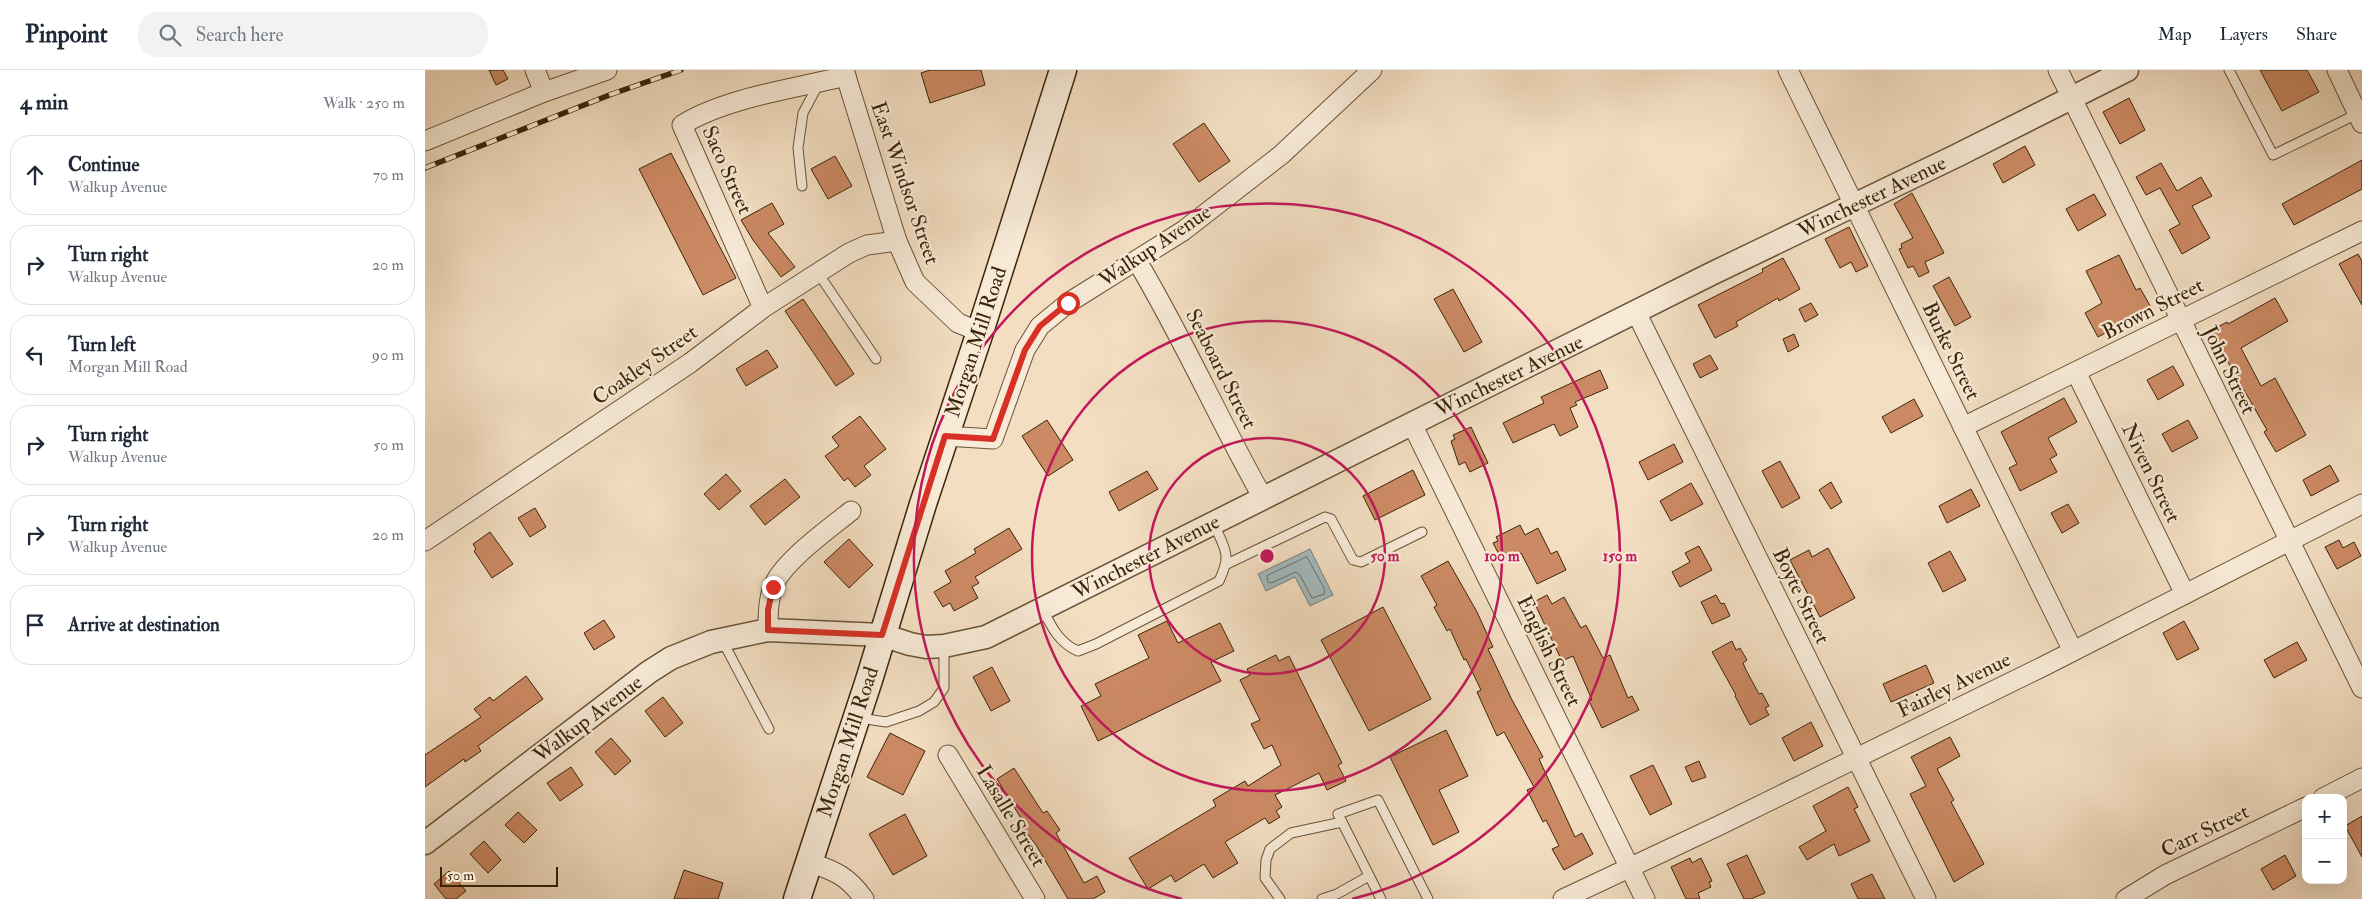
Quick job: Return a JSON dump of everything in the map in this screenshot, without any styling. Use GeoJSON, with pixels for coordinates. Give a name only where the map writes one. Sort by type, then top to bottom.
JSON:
{"type":"FeatureCollection","features":[{"type":"Feature","properties":{"kind":"main road","name":"Morgan Mill Road"},"geometry":{"type":"LineString","coordinates":[[797,899],[857,718],[945,436],[1063,70]]}},
{"type":"Feature","properties":{"kind":"street"},"geometry":{"type":"LineString","coordinates":[[535,70],[544,92]]}},
{"type":"Feature","properties":{"kind":"street"},"geometry":{"type":"LineString","coordinates":[[425,141],[544,92],[607,70]]}},
{"type":"Feature","properties":{"kind":"street","name":"Walkup Avenue"},"geometry":{"type":"LineString","coordinates":[[945,436],[993,439],[1025,350],[1040,326],[1068,303],[1183,231],[1281,155],[1372,70]]}},
{"type":"Feature","properties":{"kind":"street","name":"Burke Street"},"geometry":{"type":"LineString","coordinates":[[1788,70],[2073,651]]}},
{"type":"Feature","properties":{"kind":"street","name":"John Street"},"geometry":{"type":"LineString","coordinates":[[2058,70],[2179,320],[2362,688]]}},
{"type":"Feature","properties":{"kind":"street","name":"Winchester Avenue"},"geometry":{"type":"LineString","coordinates":[[882,635],[910,644],[944,646],[986,636],[2127,70]]}},
{"type":"Feature","properties":{"kind":"street"},"geometry":{"type":"LineString","coordinates":[[2337,70],[2360,118]]}},
{"type":"Feature","properties":{"kind":"street","name":"East Windsor Street"},"geometry":{"type":"LineString","coordinates":[[845,73],[897,241],[915,282],[958,323],[980,332]]}},
{"type":"Feature","properties":{"kind":"street","name":"Saco Street"},"geometry":{"type":"LineString","coordinates":[[763,308],[682,125],[708,111],[819,82],[845,73]]}},
{"type":"Feature","properties":{"kind":"street","name":"Brown Street"},"geometry":{"type":"LineString","coordinates":[[1963,427],[2362,231]]}},
{"type":"Feature","properties":{"kind":"street","name":"Coakley Street"},"geometry":{"type":"LineString","coordinates":[[425,541],[690,363],[763,308],[849,253],[867,245],[897,241]]}},
{"type":"Feature","properties":{"kind":"street","name":"Seaboard Street"},"geometry":{"type":"LineString","coordinates":[[1137,261],[1159,298],[1233,444],[1263,498]]}},
{"type":"Feature","properties":{"kind":"street","name":"Boyte Street"},"geometry":{"type":"LineString","coordinates":[[1637,312],[1926,899]]}},
{"type":"Feature","properties":{"kind":"street","name":"Niven Street"},"geometry":{"type":"LineString","coordinates":[[2076,372],[2185,594]]}},
{"type":"Feature","properties":{"kind":"street","name":"English Street"},"geometry":{"type":"LineString","coordinates":[[1412,424],[1645,899]]}},
{"type":"Feature","properties":{"kind":"street","name":"Fairley Avenue"},"geometry":{"type":"LineString","coordinates":[[1563,899],[1857,758],[2362,504]]}},
{"type":"Feature","properties":{"kind":"street"},"geometry":{"type":"LineString","coordinates":[[768,630],[768,610],[773,587],[785,567],[851,511]]}},
{"type":"Feature","properties":{"kind":"street","name":"Walkup Avenue"},"geometry":{"type":"LineString","coordinates":[[425,843],[649,672],[671,658],[722,640],[768,630],[882,635]]}},
{"type":"Feature","properties":{"kind":"street","name":"Lasalle Street"},"geometry":{"type":"LineString","coordinates":[[948,755],[1035,899]]}},
{"type":"Feature","properties":{"kind":"street"},"geometry":{"type":"LineString","coordinates":[[2331,794],[2362,778]]}},
{"type":"Feature","properties":{"kind":"street","name":"Carr Street"},"geometry":{"type":"LineString","coordinates":[[2126,899],[2165,875],[2302,809]]}},
{"type":"Feature","properties":{"kind":"street"},"geometry":{"type":"LineString","coordinates":[[809,862],[839,873],[855,886],[864,899]]}},
{"type":"Feature","properties":{"kind":"lane"},"geometry":{"type":"LineString","coordinates":[[2229,70],[2273,155],[2360,118]]}},
{"type":"Feature","properties":{"kind":"lane"},"geometry":{"type":"LineString","coordinates":[[802,186],[798,148],[803,113],[819,82]]}},
{"type":"Feature","properties":{"kind":"lane"},"geometry":{"type":"LineString","coordinates":[[818,273],[876,359]]}},
{"type":"Feature","properties":{"kind":"lane"},"geometry":{"type":"LineString","coordinates":[[1227,564],[1325,517],[1331,520],[1353,560],[1361,562],[1422,532]]}},
{"type":"Feature","properties":{"kind":"lane"},"geometry":{"type":"LineString","coordinates":[[1042,608],[1051,627],[1066,646],[1078,651],[1219,581],[1227,564],[1227,554],[1213,523]]}},
{"type":"Feature","properties":{"kind":"lane"},"geometry":{"type":"LineString","coordinates":[[722,640],[769,728]]}},
{"type":"Feature","properties":{"kind":"lane"},"geometry":{"type":"LineString","coordinates":[[857,718],[886,722],[911,715],[934,702],[944,688],[944,646]]}},
{"type":"Feature","properties":{"kind":"lane"},"geometry":{"type":"LineString","coordinates":[[1381,899],[1339,814],[1378,800],[1428,899]]}},
{"type":"Feature","properties":{"kind":"lane"},"geometry":{"type":"LineString","coordinates":[[1280,899],[1265,878],[1266,860],[1270,849],[1291,833],[1342,822]]}},
{"type":"Feature","properties":{"kind":"lane"},"geometry":{"type":"LineString","coordinates":[[1322,899],[1337,894],[1369,876]]}},
{"type":"Feature","properties":{"kind":"water"},"geometry":{"type":"Polygon","coordinates":[[[1310,549],[1333,595],[1310,606],[1295,577],[1266,591],[1258,574],[1310,549]]]}},
{"type":"Feature","properties":{"kind":"building"},"geometry":{"type":"Polygon","coordinates":[[[489,70],[503,70],[508,79],[496,85],[489,70]]]}},
{"type":"Feature","properties":{"kind":"building"},"geometry":{"type":"Polygon","coordinates":[[[930,70],[981,70],[985,85],[930,103],[921,73],[930,70]]]}},
{"type":"Feature","properties":{"kind":"building"},"geometry":{"type":"Polygon","coordinates":[[[2260,70],[2307,70],[2319,92],[2282,111],[2260,70]]]}},
{"type":"Feature","properties":{"kind":"building"},"geometry":{"type":"Polygon","coordinates":[[[2129,98],[2145,130],[2120,144],[2103,112],[2129,98]]]}},
{"type":"Feature","properties":{"kind":"building"},"geometry":{"type":"Polygon","coordinates":[[[1204,123],[1230,161],[1199,182],[1173,144],[1204,123]]]}},
{"type":"Feature","properties":{"kind":"building"},"geometry":{"type":"Polygon","coordinates":[[[2025,146],[2035,165],[2003,183],[1993,164],[2025,146]]]}},
{"type":"Feature","properties":{"kind":"building"},"geometry":{"type":"Polygon","coordinates":[[[671,153],[736,278],[703,295],[639,169],[671,153]]]}},
{"type":"Feature","properties":{"kind":"building"},"geometry":{"type":"Polygon","coordinates":[[[835,156],[852,186],[828,199],[811,169],[835,156]]]}},
{"type":"Feature","properties":{"kind":"building"},"geometry":{"type":"Polygon","coordinates":[[[2362,160],[2362,189],[2294,225],[2282,204],[2362,160]]]}},
{"type":"Feature","properties":{"kind":"building"},"geometry":{"type":"Polygon","coordinates":[[[2161,163],[2177,191],[2201,177],[2212,196],[2192,206],[2210,238],[2182,254],[2169,230],[2180,224],[2160,188],[2146,195],[2136,177],[2161,163]]]}},
{"type":"Feature","properties":{"kind":"building"},"geometry":{"type":"Polygon","coordinates":[[[1912,193],[1944,253],[1925,262],[1929,272],[1919,277],[1913,266],[1908,268],[1899,249],[1902,248],[1901,244],[1913,238],[1894,204],[1912,193]]]}},
{"type":"Feature","properties":{"kind":"building"},"geometry":{"type":"Polygon","coordinates":[[[2094,194],[2106,215],[2078,231],[2066,209],[2094,194]]]}},
{"type":"Feature","properties":{"kind":"building"},"geometry":{"type":"Polygon","coordinates":[[[772,203],[784,224],[768,233],[795,267],[781,277],[753,240],[741,220],[772,203]]]}},
{"type":"Feature","properties":{"kind":"building"},"geometry":{"type":"Polygon","coordinates":[[[1849,227],[1868,266],[1856,272],[1851,262],[1840,268],[1825,239],[1849,227]]]}},
{"type":"Feature","properties":{"kind":"building"},"geometry":{"type":"Polygon","coordinates":[[[2358,254],[2362,261],[2362,305],[2339,264],[2358,254]]]}},
{"type":"Feature","properties":{"kind":"building"},"geometry":{"type":"Polygon","coordinates":[[[2119,255],[2136,290],[2140,288],[2152,309],[2098,337],[2085,313],[2102,303],[2086,271],[2119,255]]]}},
{"type":"Feature","properties":{"kind":"building"},"geometry":{"type":"Polygon","coordinates":[[[1783,258],[1800,289],[1779,301],[1778,298],[1736,322],[1738,326],[1715,338],[1698,305],[1763,272],[1762,269],[1783,258]]]}},
{"type":"Feature","properties":{"kind":"building"},"geometry":{"type":"Polygon","coordinates":[[[1949,277],[1971,317],[1955,326],[1933,286],[1949,277]]]}},
{"type":"Feature","properties":{"kind":"building"},"geometry":{"type":"Polygon","coordinates":[[[1453,289],[1482,342],[1464,352],[1434,299],[1453,289]]]}},
{"type":"Feature","properties":{"kind":"building"},"geometry":{"type":"Polygon","coordinates":[[[2275,298],[2288,321],[2241,348],[2261,386],[2275,378],[2306,435],[2276,452],[2264,432],[2267,430],[2210,331],[2227,322],[2228,324],[2275,298]]]}},
{"type":"Feature","properties":{"kind":"building"},"geometry":{"type":"Polygon","coordinates":[[[803,299],[854,374],[836,386],[785,311],[803,299]]]}},
{"type":"Feature","properties":{"kind":"building"},"geometry":{"type":"Polygon","coordinates":[[[1811,303],[1818,315],[1805,322],[1799,309],[1811,303]]]}},
{"type":"Feature","properties":{"kind":"building"},"geometry":{"type":"Polygon","coordinates":[[[1794,334],[1799,346],[1788,352],[1783,339],[1794,334]]]}},
{"type":"Feature","properties":{"kind":"building"},"geometry":{"type":"Polygon","coordinates":[[[767,350],[778,367],[746,386],[736,369],[767,350]]]}},
{"type":"Feature","properties":{"kind":"building"},"geometry":{"type":"Polygon","coordinates":[[[1710,355],[1718,369],[1700,378],[1693,364],[1710,355]]]}},
{"type":"Feature","properties":{"kind":"building"},"geometry":{"type":"Polygon","coordinates":[[[2173,366],[2184,385],[2158,400],[2147,380],[2173,366]]]}},
{"type":"Feature","properties":{"kind":"building"},"geometry":{"type":"Polygon","coordinates":[[[1600,370],[1608,388],[1575,402],[1577,405],[1570,408],[1578,427],[1560,436],[1554,424],[1513,443],[1503,423],[1544,403],[1541,397],[1600,370]]]}},
{"type":"Feature","properties":{"kind":"building"},"geometry":{"type":"Polygon","coordinates":[[[2064,398],[2077,422],[2048,438],[2057,455],[2050,459],[2057,472],[2020,491],[2009,468],[2017,464],[2001,432],[2064,398]]]}},
{"type":"Feature","properties":{"kind":"building"},"geometry":{"type":"Polygon","coordinates":[[[1914,399],[1923,416],[1891,433],[1882,417],[1914,399]]]}},
{"type":"Feature","properties":{"kind":"building"},"geometry":{"type":"Polygon","coordinates":[[[860,416],[886,449],[864,466],[871,475],[855,487],[848,478],[844,481],[825,456],[839,446],[832,437],[860,416]]]}},
{"type":"Feature","properties":{"kind":"building"},"geometry":{"type":"Polygon","coordinates":[[[1047,420],[1073,460],[1048,476],[1022,436],[1047,420]]]}},
{"type":"Feature","properties":{"kind":"building"},"geometry":{"type":"Polygon","coordinates":[[[2188,420],[2198,438],[2172,452],[2162,434],[2188,420]]]}},
{"type":"Feature","properties":{"kind":"building"},"geometry":{"type":"Polygon","coordinates":[[[1471,427],[1488,463],[1470,472],[1465,462],[1459,465],[1451,441],[1455,439],[1453,435],[1471,427]]]}},
{"type":"Feature","properties":{"kind":"building"},"geometry":{"type":"Polygon","coordinates":[[[1674,444],[1683,462],[1648,480],[1639,462],[1674,444]]]}},
{"type":"Feature","properties":{"kind":"building"},"geometry":{"type":"Polygon","coordinates":[[[1780,461],[1800,498],[1782,508],[1762,471],[1780,461]]]}},
{"type":"Feature","properties":{"kind":"building"},"geometry":{"type":"Polygon","coordinates":[[[2330,465],[2339,481],[2311,496],[2303,480],[2330,465]]]}},
{"type":"Feature","properties":{"kind":"building"},"geometry":{"type":"Polygon","coordinates":[[[1413,470],[1425,495],[1375,520],[1363,496],[1413,470]]]}},
{"type":"Feature","properties":{"kind":"building"},"geometry":{"type":"Polygon","coordinates":[[[1147,471],[1158,489],[1119,511],[1109,492],[1147,471]]]}},
{"type":"Feature","properties":{"kind":"building"},"geometry":{"type":"Polygon","coordinates":[[[726,474],[741,491],[719,510],[704,494],[726,474]]]}},
{"type":"Feature","properties":{"kind":"building"},"geometry":{"type":"Polygon","coordinates":[[[785,479],[800,497],[765,525],[750,506],[785,479]]]}},
{"type":"Feature","properties":{"kind":"building"},"geometry":{"type":"Polygon","coordinates":[[[1831,482],[1842,502],[1831,509],[1819,490],[1831,482]]]}},
{"type":"Feature","properties":{"kind":"building"},"geometry":{"type":"Polygon","coordinates":[[[1691,483],[1703,504],[1671,521],[1660,501],[1691,483]]]}},
{"type":"Feature","properties":{"kind":"building"},"geometry":{"type":"Polygon","coordinates":[[[1971,489],[1980,506],[1947,523],[1939,506],[1971,489]]]}},
{"type":"Feature","properties":{"kind":"building"},"geometry":{"type":"Polygon","coordinates":[[[2068,504],[2079,523],[2062,533],[2051,513],[2068,504]]]}},
{"type":"Feature","properties":{"kind":"building"},"geometry":{"type":"Polygon","coordinates":[[[535,508],[546,527],[530,537],[518,518],[535,508]]]}},
{"type":"Feature","properties":{"kind":"building"},"geometry":{"type":"Polygon","coordinates":[[[1520,525],[1525,535],[1538,528],[1551,554],[1557,551],[1566,570],[1537,584],[1521,553],[1509,560],[1508,557],[1502,560],[1493,543],[1498,541],[1496,537],[1520,525]]]}},
{"type":"Feature","properties":{"kind":"building"},"geometry":{"type":"Polygon","coordinates":[[[1009,528],[1022,549],[975,577],[979,583],[972,587],[978,598],[954,611],[950,603],[943,607],[934,592],[951,582],[945,571],[976,553],[974,549],[1009,528]]]}},
{"type":"Feature","properties":{"kind":"building"},"geometry":{"type":"Polygon","coordinates":[[[490,532],[513,564],[492,578],[474,551],[476,549],[473,544],[490,532]]]}},
{"type":"Feature","properties":{"kind":"building"},"geometry":{"type":"Polygon","coordinates":[[[849,539],[873,565],[849,588],[824,562],[849,539]]]}},
{"type":"Feature","properties":{"kind":"building"},"geometry":{"type":"Polygon","coordinates":[[[2339,540],[2343,548],[2354,542],[2361,556],[2337,569],[2325,547],[2339,540]]]}},
{"type":"Feature","properties":{"kind":"building"},"geometry":{"type":"Polygon","coordinates":[[[1699,546],[1712,570],[1680,587],[1672,572],[1690,562],[1685,553],[1699,546]]]}},
{"type":"Feature","properties":{"kind":"building"},"geometry":{"type":"Polygon","coordinates":[[[1828,548],[1855,598],[1820,617],[1790,560],[1809,550],[1812,557],[1828,548]]]}},
{"type":"Feature","properties":{"kind":"building"},"geometry":{"type":"Polygon","coordinates":[[[1950,551],[1966,580],[1943,592],[1928,563],[1950,551]]]}},
{"type":"Feature","properties":{"kind":"building"},"geometry":{"type":"Polygon","coordinates":[[[1448,561],[1477,612],[1493,647],[1488,649],[1511,698],[1543,757],[1539,759],[1575,837],[1582,833],[1593,854],[1564,870],[1552,849],[1559,846],[1546,820],[1543,822],[1527,790],[1534,787],[1504,732],[1497,736],[1477,692],[1481,690],[1466,659],[1464,660],[1450,629],[1447,631],[1434,607],[1437,605],[1421,576],[1448,561]]]}},
{"type":"Feature","properties":{"kind":"building"},"geometry":{"type":"Polygon","coordinates":[[[1547,595],[1552,604],[1564,597],[1581,628],[1586,625],[1603,658],[1610,655],[1628,698],[1632,696],[1639,710],[1602,728],[1589,701],[1592,700],[1573,656],[1562,661],[1534,602],[1547,595]]]}},
{"type":"Feature","properties":{"kind":"building"},"geometry":{"type":"Polygon","coordinates":[[[1716,595],[1721,604],[1724,603],[1730,616],[1712,624],[1701,602],[1716,595]]]}},
{"type":"Feature","properties":{"kind":"building"},"geometry":{"type":"Polygon","coordinates":[[[1383,607],[1431,699],[1369,731],[1321,640],[1383,607]]]}},
{"type":"Feature","properties":{"kind":"building"},"geometry":{"type":"Polygon","coordinates":[[[604,620],[615,637],[594,650],[584,633],[604,620]]]}},
{"type":"Feature","properties":{"kind":"building"},"geometry":{"type":"Polygon","coordinates":[[[1167,621],[1178,643],[1220,623],[1234,651],[1211,662],[1221,681],[1098,741],[1081,706],[1101,696],[1095,684],[1149,658],[1138,635],[1167,621]]]}},
{"type":"Feature","properties":{"kind":"building"},"geometry":{"type":"Polygon","coordinates":[[[2184,621],[2199,649],[2177,660],[2163,633],[2184,621]]]}},
{"type":"Feature","properties":{"kind":"building"},"geometry":{"type":"Polygon","coordinates":[[[1732,641],[1736,650],[1740,648],[1747,660],[1743,663],[1746,670],[1759,694],[1762,693],[1769,706],[1765,708],[1769,715],[1750,725],[1712,652],[1732,641]]]}},
{"type":"Feature","properties":{"kind":"building"},"geometry":{"type":"Polygon","coordinates":[[[2297,642],[2307,660],[2274,678],[2264,660],[2297,642]]]}},
{"type":"Feature","properties":{"kind":"building"},"geometry":{"type":"Polygon","coordinates":[[[1276,655],[1279,661],[1289,656],[1342,763],[1338,765],[1346,781],[1327,790],[1319,773],[1275,795],[1282,807],[1276,811],[1280,817],[1269,824],[1265,818],[1225,842],[1238,863],[1213,878],[1204,864],[1175,882],[1171,875],[1148,889],[1129,858],[1216,806],[1213,800],[1245,781],[1248,786],[1281,765],[1272,745],[1264,749],[1251,724],[1260,720],[1240,680],[1250,675],[1247,669],[1276,655]]]}},
{"type":"Feature","properties":{"kind":"building"},"geometry":{"type":"Polygon","coordinates":[[[1926,665],[1934,683],[1891,702],[1883,684],[1926,665]]]}},
{"type":"Feature","properties":{"kind":"building"},"geometry":{"type":"Polygon","coordinates":[[[992,667],[1010,701],[991,711],[973,677],[992,667]]]}},
{"type":"Feature","properties":{"kind":"building"},"geometry":{"type":"Polygon","coordinates":[[[526,676],[543,699],[478,746],[481,751],[465,762],[464,759],[425,787],[425,755],[481,717],[474,709],[490,697],[493,701],[526,676]]]}},
{"type":"Feature","properties":{"kind":"building"},"geometry":{"type":"Polygon","coordinates":[[[663,697],[683,723],[665,737],[645,711],[663,697]]]}},
{"type":"Feature","properties":{"kind":"building"},"geometry":{"type":"Polygon","coordinates":[[[1811,722],[1823,746],[1794,761],[1782,738],[1811,722]]]}},
{"type":"Feature","properties":{"kind":"building"},"geometry":{"type":"Polygon","coordinates":[[[1446,730],[1468,776],[1439,790],[1459,832],[1433,845],[1390,757],[1446,730]]]}},
{"type":"Feature","properties":{"kind":"building"},"geometry":{"type":"Polygon","coordinates":[[[890,733],[925,751],[903,795],[867,777],[890,733]]]}},
{"type":"Feature","properties":{"kind":"building"},"geometry":{"type":"Polygon","coordinates":[[[1950,737],[1960,756],[1937,769],[1954,800],[1951,802],[1984,864],[1954,882],[1910,794],[1926,786],[1911,757],[1950,737]]]}},
{"type":"Feature","properties":{"kind":"building"},"geometry":{"type":"Polygon","coordinates":[[[611,738],[631,761],[615,775],[595,752],[611,738]]]}},
{"type":"Feature","properties":{"kind":"building"},"geometry":{"type":"Polygon","coordinates":[[[1699,761],[1706,777],[1692,782],[1685,767],[1699,761]]]}},
{"type":"Feature","properties":{"kind":"building"},"geometry":{"type":"Polygon","coordinates":[[[1653,765],[1672,804],[1650,815],[1630,776],[1653,765]]]}},
{"type":"Feature","properties":{"kind":"building"},"geometry":{"type":"Polygon","coordinates":[[[571,767],[583,785],[560,801],[547,783],[571,767]]]}},
{"type":"Feature","properties":{"kind":"building"},"geometry":{"type":"Polygon","coordinates":[[[1014,768],[1043,813],[1047,811],[1060,830],[1056,833],[1084,883],[1097,876],[1105,892],[1093,899],[1068,899],[1036,845],[1026,832],[1023,826],[1025,825],[997,779],[1014,768]]]}},
{"type":"Feature","properties":{"kind":"building"},"geometry":{"type":"Polygon","coordinates":[[[1848,787],[1858,807],[1854,809],[1870,841],[1839,856],[1834,844],[1807,860],[1799,847],[1826,831],[1813,806],[1848,787]]]}},
{"type":"Feature","properties":{"kind":"building"},"geometry":{"type":"Polygon","coordinates":[[[518,812],[537,830],[524,843],[505,825],[518,812]]]}},
{"type":"Feature","properties":{"kind":"building"},"geometry":{"type":"Polygon","coordinates":[[[905,814],[927,856],[893,875],[869,834],[905,814]]]}},
{"type":"Feature","properties":{"kind":"building"},"geometry":{"type":"Polygon","coordinates":[[[2362,816],[2362,857],[2347,830],[2347,825],[2362,816]]]}},
{"type":"Feature","properties":{"kind":"building"},"geometry":{"type":"Polygon","coordinates":[[[484,841],[501,860],[488,873],[470,854],[484,841]]]}},
{"type":"Feature","properties":{"kind":"building"},"geometry":{"type":"Polygon","coordinates":[[[1747,855],[1765,893],[1751,899],[1744,899],[1727,864],[1747,855]]]}},
{"type":"Feature","properties":{"kind":"building"},"geometry":{"type":"Polygon","coordinates":[[[2285,855],[2296,876],[2273,890],[2261,869],[2285,855]]]}},
{"type":"Feature","properties":{"kind":"building"},"geometry":{"type":"Polygon","coordinates":[[[1690,858],[1692,863],[1701,858],[1712,881],[1709,882],[1711,887],[1698,893],[1700,899],[1686,899],[1671,867],[1690,858]]]}},
{"type":"Feature","properties":{"kind":"building"},"geometry":{"type":"Polygon","coordinates":[[[684,870],[723,883],[718,899],[674,899],[684,870]]]}},
{"type":"Feature","properties":{"kind":"building"},"geometry":{"type":"Polygon","coordinates":[[[449,871],[466,891],[456,899],[446,899],[434,884],[449,871]]]}},
{"type":"Feature","properties":{"kind":"building"},"geometry":{"type":"Polygon","coordinates":[[[1872,874],[1885,899],[1858,899],[1851,884],[1872,874]]]}},
{"type":"Feature","properties":{"kind":"railway"},"geometry":{"type":"LineString","coordinates":[[425,168],[612,94],[681,70]]}},
{"type":"Feature","properties":{"kind":"route"},"geometry":{"type":"LineString","coordinates":[[773,587],[768,610],[768,630],[882,635],[945,436],[993,439],[1011,382],[1025,350],[1040,326],[1068,303]]}}]}
